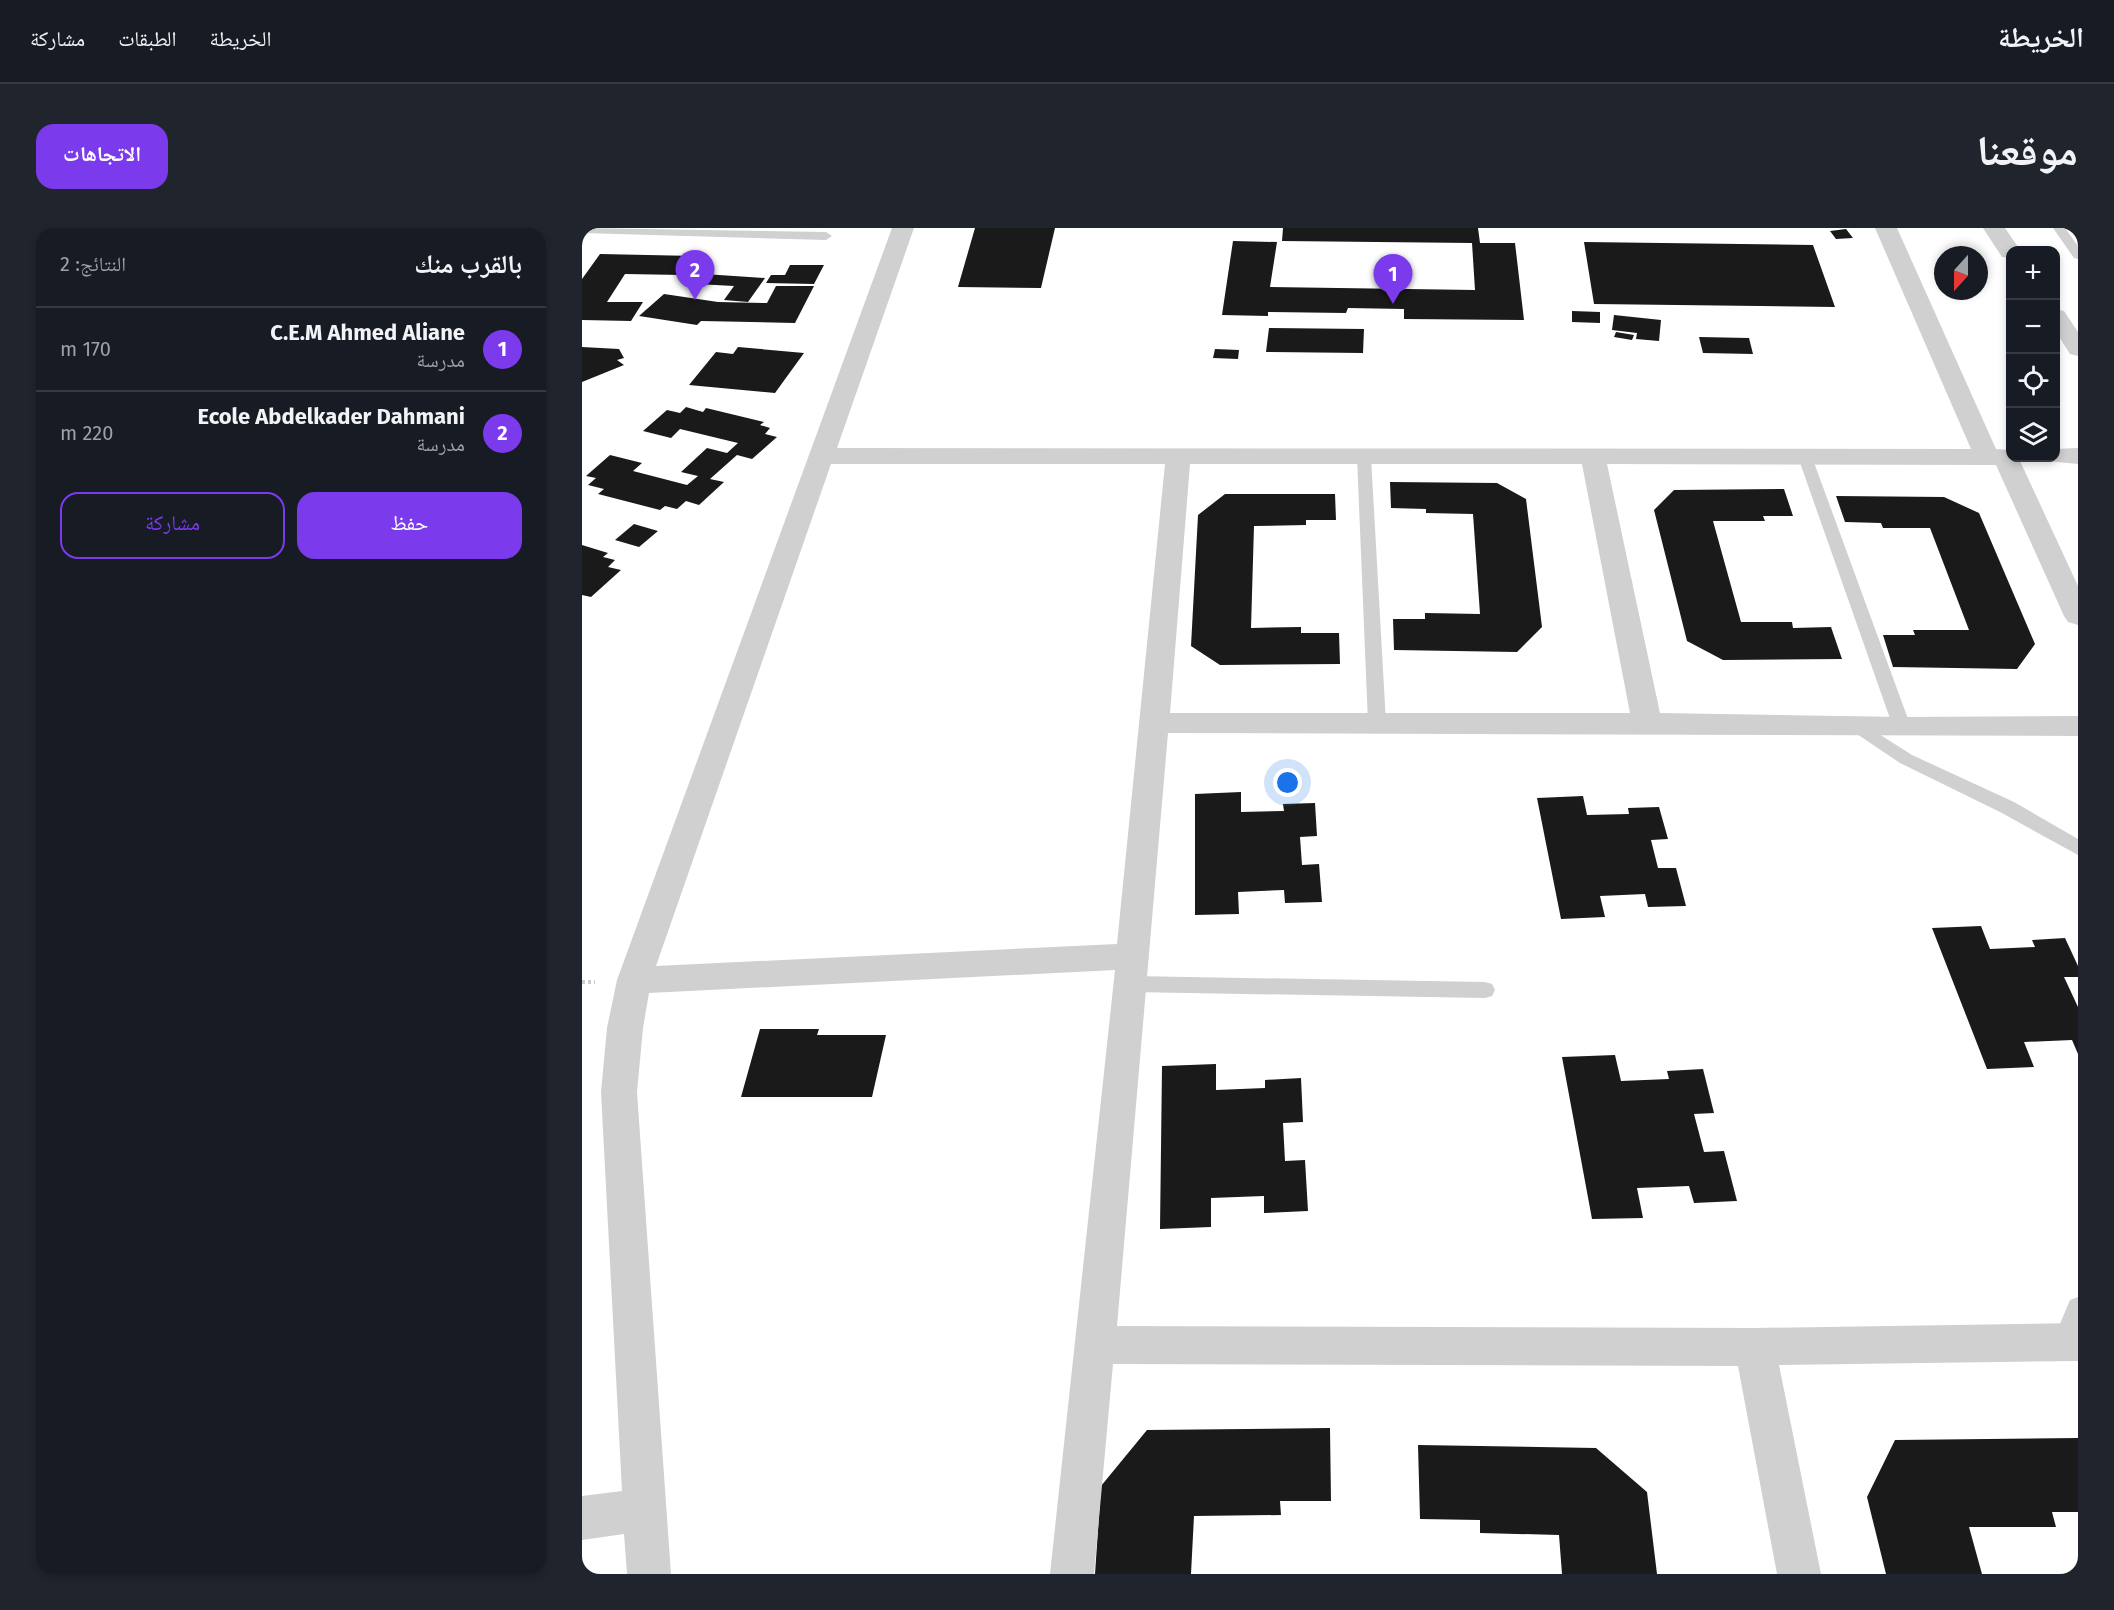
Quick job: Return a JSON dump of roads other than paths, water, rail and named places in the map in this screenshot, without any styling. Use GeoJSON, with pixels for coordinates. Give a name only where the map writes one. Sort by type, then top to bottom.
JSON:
{"type":"FeatureCollection","features":[{"type":"Feature","properties":{"kind":"street"},"geometry":{"type":"LineString","coordinates":[[649,1574],[619,1092],[625,1028],[634,980],[824,456],[903,228]]}},
{"type":"Feature","properties":{"kind":"street"},"geometry":{"type":"LineString","coordinates":[[1886,228],[2078,616]]}},
{"type":"Feature","properties":{"kind":"street"},"geometry":{"type":"LineString","coordinates":[[1994,228],[2006,246]]}},
{"type":"Feature","properties":{"kind":"street"},"geometry":{"type":"LineString","coordinates":[[2060,323],[2078,349]]}},
{"type":"Feature","properties":{"kind":"street"},"geometry":{"type":"LineString","coordinates":[[824,456],[2001,457]]}},
{"type":"Feature","properties":{"kind":"street"},"geometry":{"type":"LineString","coordinates":[[2060,456],[2078,456]]}},
{"type":"Feature","properties":{"kind":"street"},"geometry":{"type":"LineString","coordinates":[[1072,1574],[1132,970],[1178,458]]}},
{"type":"Feature","properties":{"kind":"street"},"geometry":{"type":"LineString","coordinates":[[1593,458],[1647,723]]}},
{"type":"Feature","properties":{"kind":"street"},"geometry":{"type":"LineString","coordinates":[[1153,723],[2078,726]]}},
{"type":"Feature","properties":{"kind":"street"},"geometry":{"type":"LineString","coordinates":[[634,980],[1132,970]]}},
{"type":"Feature","properties":{"kind":"street"},"geometry":{"type":"LineString","coordinates":[[1094,1345],[1755,1347],[2073,1331]]}},
{"type":"Feature","properties":{"kind":"street"},"geometry":{"type":"LineString","coordinates":[[1755,1347],[1799,1574]]}},
{"type":"Feature","properties":{"kind":"street"},"geometry":{"type":"LineString","coordinates":[[582,1518],[644,1510]]}},
{"type":"Feature","properties":{"kind":"lane"},"geometry":{"type":"LineString","coordinates":[[2059,228],[2078,255]]}},
{"type":"Feature","properties":{"kind":"lane"},"geometry":{"type":"LineString","coordinates":[[582,229],[826,236]]}},
{"type":"Feature","properties":{"kind":"lane"},"geometry":{"type":"LineString","coordinates":[[1364,457],[1377,723]]}},
{"type":"Feature","properties":{"kind":"lane"},"geometry":{"type":"LineString","coordinates":[[1805,457],[1902,727]]}},
{"type":"Feature","properties":{"kind":"lane"},"geometry":{"type":"LineString","coordinates":[[1857,726],[1906,759],[2007,807],[2078,848]]}},
{"type":"Feature","properties":{"kind":"lane"},"geometry":{"type":"LineString","coordinates":[[1132,970],[1485,990]]}},
{"type":"Feature","properties":{"kind":"place","name":"Ecole Abdelkader Dahmani"},"geometry":{"type":"Point","coordinates":[695,300]}},
{"type":"Feature","properties":{"kind":"place","name":"C.E.M Ahmed Aliane"},"geometry":{"type":"Point","coordinates":[1393,304]}}]}
